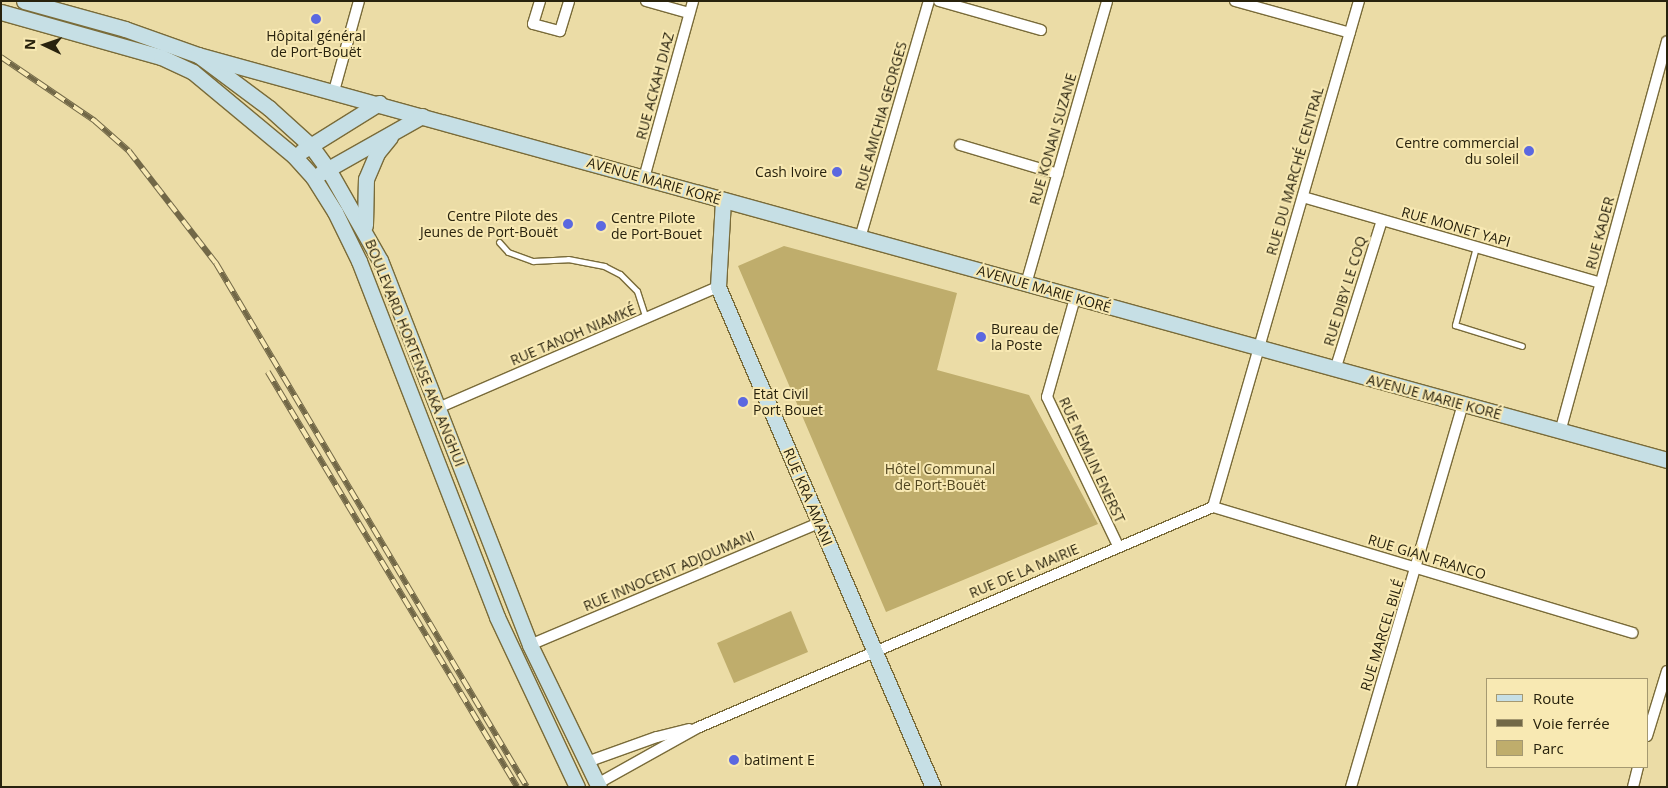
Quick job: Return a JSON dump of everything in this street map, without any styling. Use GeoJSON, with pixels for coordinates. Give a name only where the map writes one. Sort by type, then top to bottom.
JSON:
{"type":"FeatureCollection","features":[{"type":"Feature","properties":{"kind":"main road","name":"BOULEVARD HORTENSE AKA ANGHUI"},"geometry":{"type":"LineString","coordinates":[[24,1],[125,29],[198,54],[269,108],[311,146],[328,168],[365,229],[438,408],[530,645],[598,785]]}},
{"type":"Feature","properties":{"kind":"main road","name":"BOULEVARD HORTENSE AKA ANGHUI"},"geometry":{"type":"LineString","coordinates":[[1,12],[161,57],[193,72],[294,156],[313,177],[335,212],[359,261],[497,617],[577,787]]}},
{"type":"Feature","properties":{"kind":"main road","name":"AVENUE MARIE KORÉ"},"geometry":{"type":"LineString","coordinates":[[198,54],[1256,349],[1667,460]]}},
{"type":"Feature","properties":{"kind":"main road"},"geometry":{"type":"LineString","coordinates":[[294,156],[379,103]]}},
{"type":"Feature","properties":{"kind":"main road"},"geometry":{"type":"LineString","coordinates":[[313,177],[422,116]]}},
{"type":"Feature","properties":{"kind":"main road"},"geometry":{"type":"LineString","coordinates":[[365,229],[364,195],[370,166],[396,130]]}},
{"type":"Feature","properties":{"kind":"main road","name":"RUE KRA AMANI"},"geometry":{"type":"LineString","coordinates":[[723,200],[718,287],[933,787]]}},
{"type":"Feature","properties":{"kind":"street"},"geometry":{"type":"LineString","coordinates":[[334,91],[359,1]]}},
{"type":"Feature","properties":{"kind":"street"},"geometry":{"type":"LineString","coordinates":[[540,1],[533,24],[560,32],[568,1]]}},
{"type":"Feature","properties":{"kind":"street"},"geometry":{"type":"LineString","coordinates":[[646,1],[689,14]]}},
{"type":"Feature","properties":{"kind":"street","name":"RUE ACKAH DIAZ"},"geometry":{"type":"LineString","coordinates":[[644,178],[693,1]]}},
{"type":"Feature","properties":{"kind":"street","name":"RUE AMICHIA GEORGES"},"geometry":{"type":"LineString","coordinates":[[860,238],[929,1]]}},
{"type":"Feature","properties":{"kind":"street"},"geometry":{"type":"LineString","coordinates":[[939,1],[1041,30]]}},
{"type":"Feature","properties":{"kind":"street","name":"RUE KONAN SUZANE"},"geometry":{"type":"LineString","coordinates":[[1026,284],[1107,1]]}},
{"type":"Feature","properties":{"kind":"street"},"geometry":{"type":"LineString","coordinates":[[1235,1],[1350,33]]}},
{"type":"Feature","properties":{"kind":"street","name":"RUE DU MARCHÉ CENTRAL"},"geometry":{"type":"LineString","coordinates":[[1256,349],[1303,197],[1359,1]]}},
{"type":"Feature","properties":{"kind":"street","name":"RUE KADER"},"geometry":{"type":"LineString","coordinates":[[1560,432],[1667,41]]}},
{"type":"Feature","properties":{"kind":"street"},"geometry":{"type":"LineString","coordinates":[[960,145],[1058,174]]}},
{"type":"Feature","properties":{"kind":"street","name":"RUE MONET YAPI"},"geometry":{"type":"LineString","coordinates":[[1303,197],[1600,283]]}},
{"type":"Feature","properties":{"kind":"street","name":"RUE DIBY LE COQ"},"geometry":{"type":"LineString","coordinates":[[1335,370],[1382,220]]}},
{"type":"Feature","properties":{"kind":"street","name":"RUE TANOH NIAMKÉ"},"geometry":{"type":"LineString","coordinates":[[438,408],[718,287]]}},
{"type":"Feature","properties":{"kind":"street","name":"RUE NEMLIN ENERST"},"geometry":{"type":"LineString","coordinates":[[1075,298],[1047,397],[1118,546]]}},
{"type":"Feature","properties":{"kind":"street"},"geometry":{"type":"LineString","coordinates":[[1213,506],[1256,349]]}},
{"type":"Feature","properties":{"kind":"street","name":"RUE MARCEL BILÉ"},"geometry":{"type":"LineString","coordinates":[[1351,787],[1417,568],[1463,405]]}},
{"type":"Feature","properties":{"kind":"street","name":"RUE DE LA MAIRIE"},"geometry":{"type":"LineString","coordinates":[[598,785],[662,750],[697,728],[874,650],[1213,506]]}},
{"type":"Feature","properties":{"kind":"street","name":"RUE GIAN FRANCO"},"geometry":{"type":"LineString","coordinates":[[1213,506],[1632,633]]}},
{"type":"Feature","properties":{"kind":"street","name":"RUE INNOCENT ADJOUMANI"},"geometry":{"type":"LineString","coordinates":[[530,645],[819,523]]}},
{"type":"Feature","properties":{"kind":"street"},"geometry":{"type":"LineString","coordinates":[[1648,733],[1667,671]]}},
{"type":"Feature","properties":{"kind":"street","name":"RUE DE LA MAIRIE"},"geometry":{"type":"LineString","coordinates":[[587,762],[657,737],[697,728]]}},
{"type":"Feature","properties":{"kind":"street"},"geometry":{"type":"LineString","coordinates":[[1633,787],[1638,768]]}},
{"type":"Feature","properties":{"kind":"lane"},"geometry":{"type":"LineString","coordinates":[[499,242],[508,252],[533,262],[568,259],[604,266],[620,274],[637,291],[646,318]]}},
{"type":"Feature","properties":{"kind":"lane"},"geometry":{"type":"LineString","coordinates":[[1476,247],[1455,325],[1522,346]]}},
{"type":"Feature","properties":{"kind":"green space","name":"Hôtel Communal de Port-Bouët"},"geometry":{"type":"Polygon","coordinates":[[[784,246],[957,293],[937,370],[1029,395],[1098,524],[886,612],[738,266],[784,246]]]}},
{"type":"Feature","properties":{"kind":"green space"},"geometry":{"type":"Polygon","coordinates":[[[791,611],[808,652],[734,683],[717,643],[791,611]]]}},
{"type":"Feature","properties":{"kind":"railway"},"geometry":{"type":"LineString","coordinates":[[1,57],[95,121],[129,151],[216,263],[527,787]]}},
{"type":"Feature","properties":{"kind":"railway"},"geometry":{"type":"LineString","coordinates":[[268,372],[517,787]]}},
{"type":"Feature","properties":{"kind":"place","name":"Hôpital général de Port-Bouët"},"geometry":{"type":"Point","coordinates":[316,19]}},
{"type":"Feature","properties":{"kind":"place","name":"Centre commercial du soleil"},"geometry":{"type":"Point","coordinates":[1529,151]}},
{"type":"Feature","properties":{"kind":"place","name":"Cash Ivoire"},"geometry":{"type":"Point","coordinates":[837,172]}},
{"type":"Feature","properties":{"kind":"place","name":"Centre Pilote des Jeunes de Port-Bouët"},"geometry":{"type":"Point","coordinates":[568,224]}},
{"type":"Feature","properties":{"kind":"place","name":"Centre Pilote de Port-Bouet"},"geometry":{"type":"Point","coordinates":[601,226]}},
{"type":"Feature","properties":{"kind":"place","name":"Bureau de la Poste"},"geometry":{"type":"Point","coordinates":[981,337]}},
{"type":"Feature","properties":{"kind":"place","name":"Etat Civil Port Bouet"},"geometry":{"type":"Point","coordinates":[743,402]}},
{"type":"Feature","properties":{"kind":"place","name":"batiment E"},"geometry":{"type":"Point","coordinates":[734,760]}}]}
